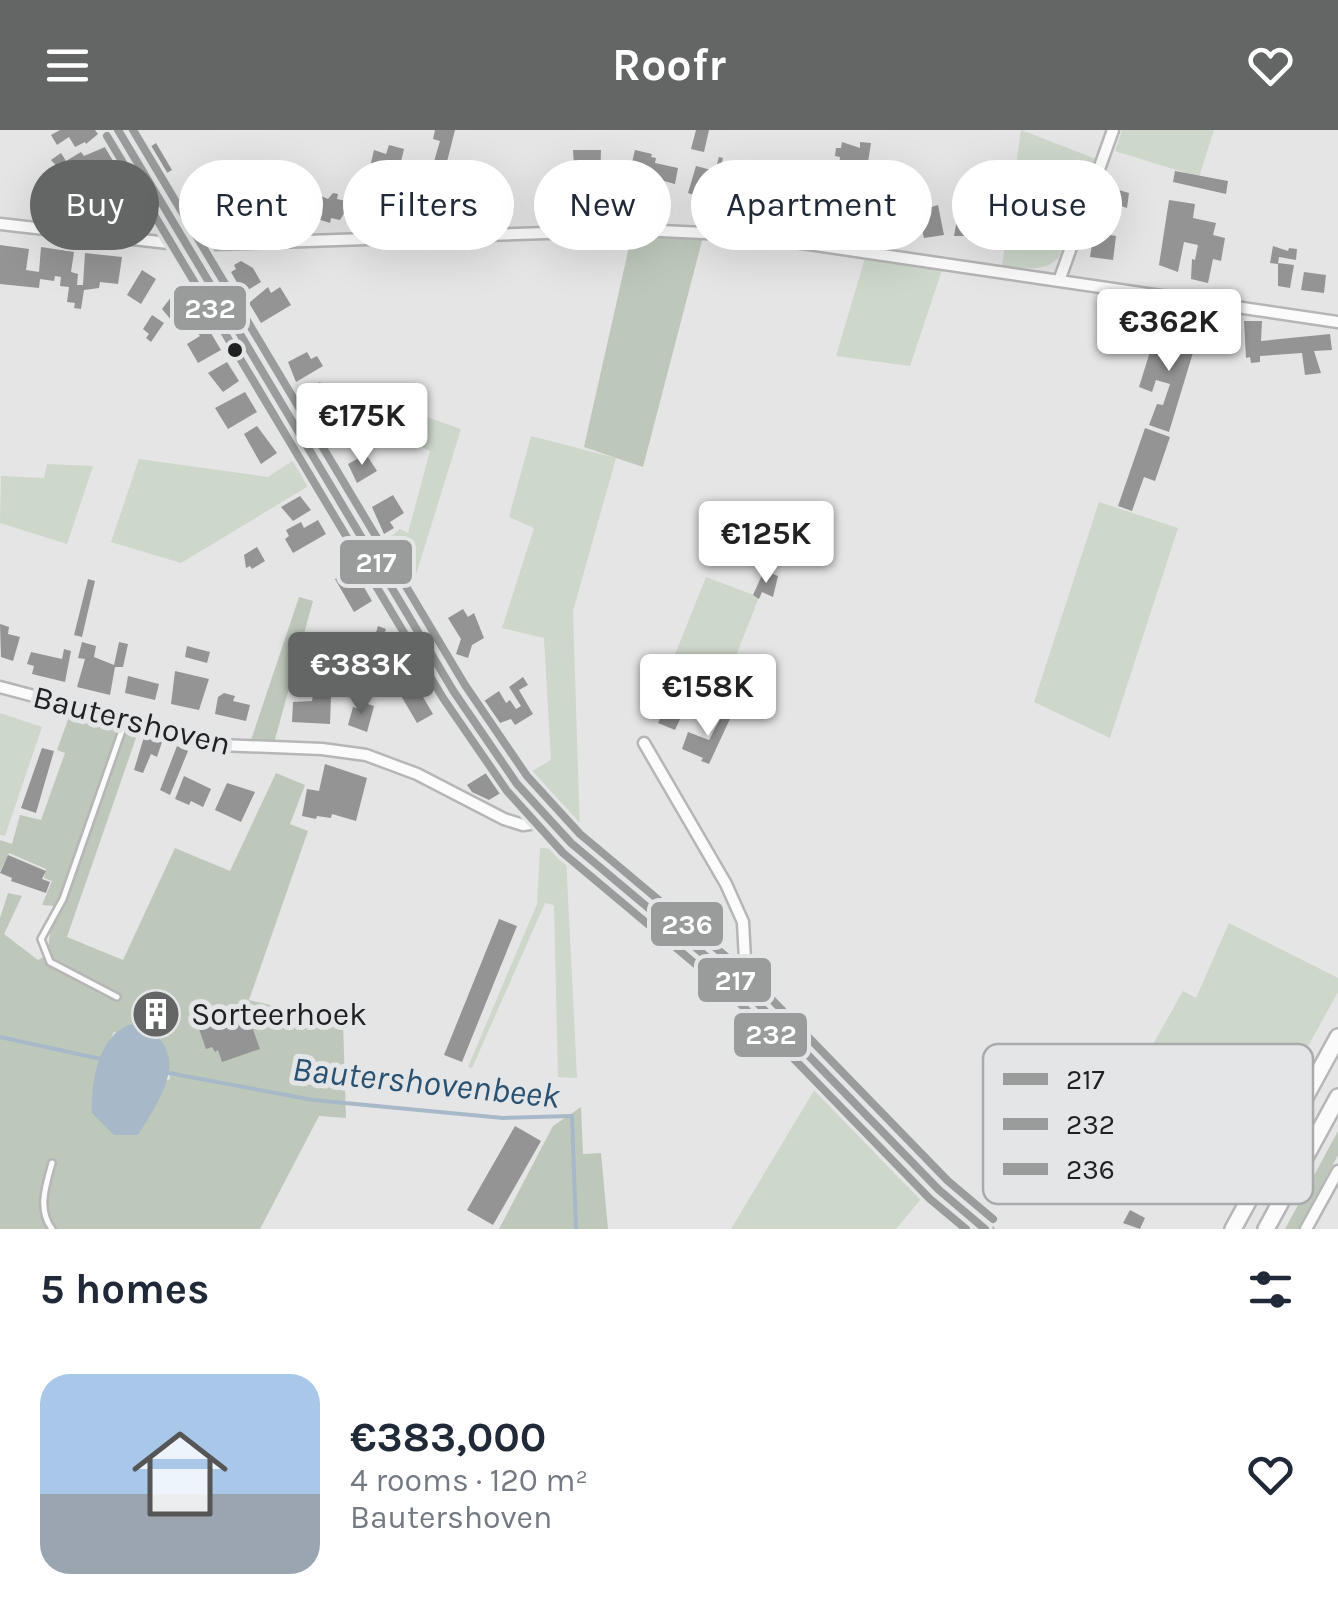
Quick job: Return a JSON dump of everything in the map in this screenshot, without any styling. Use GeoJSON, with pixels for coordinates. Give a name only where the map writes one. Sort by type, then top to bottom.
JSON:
{"type":"FeatureCollection","features":[{"type":"Feature","properties":{"kind":"main road"},"geometry":{"type":"LineString","coordinates":[[1313,1084],[1338,1038]]}},
{"type":"Feature","properties":{"kind":"main road"},"geometry":{"type":"LineString","coordinates":[[1313,1143],[1338,1097]]}},
{"type":"Feature","properties":{"kind":"main road"},"geometry":{"type":"LineString","coordinates":[[1234,1229],[1248,1204]]}},
{"type":"Feature","properties":{"kind":"main road"},"geometry":{"type":"LineString","coordinates":[[1266,1229],[1280,1204]]}},
{"type":"Feature","properties":{"kind":"street"},"geometry":{"type":"LineString","coordinates":[[118,130],[179,233]]}},
{"type":"Feature","properties":{"kind":"street"},"geometry":{"type":"LineString","coordinates":[[1059,281],[1113,130]]}},
{"type":"Feature","properties":{"kind":"street"},"geometry":{"type":"LineString","coordinates":[[0,224],[179,244]]}},
{"type":"Feature","properties":{"kind":"street"},"geometry":{"type":"LineString","coordinates":[[323,240],[693,231],[1338,322]]}},
{"type":"Feature","properties":{"kind":"street"},"geometry":{"type":"LineString","coordinates":[[189,250],[454,692],[507,770],[548,821],[739,984],[939,1190],[985,1229]]}},
{"type":"Feature","properties":{"kind":"street","name":"Bautershoven"},"geometry":{"type":"LineString","coordinates":[[0,687],[220,746],[322,749],[366,755],[417,774],[504,819],[523,825],[548,821]]}},
{"type":"Feature","properties":{"kind":"street"},"geometry":{"type":"LineString","coordinates":[[644,743],[726,884],[743,922],[745,960],[739,984]]}},
{"type":"Feature","properties":{"kind":"street"},"geometry":{"type":"LineString","coordinates":[[1306,1229],[1338,1170]]}},
{"type":"Feature","properties":{"kind":"lane"},"geometry":{"type":"LineString","coordinates":[[117,997],[50,962],[41,939],[63,899],[126,722]]}},
{"type":"Feature","properties":{"kind":"lane"},"geometry":{"type":"LineString","coordinates":[[52,1163],[44,1198],[52,1229]]}},
{"type":"Feature","properties":{"kind":"shaded area"},"geometry":{"type":"Polygon","coordinates":[[[1021,130],[1096,159],[1096,160],[1017,160],[1021,130]]]}},
{"type":"Feature","properties":{"kind":"shaded area"},"geometry":{"type":"Polygon","coordinates":[[[1122,130],[1214,130],[1199,177],[1115,151],[1122,130]]]}},
{"type":"Feature","properties":{"kind":"shaded area"},"geometry":{"type":"Polygon","coordinates":[[[1004,250],[1062,250],[1053,262],[1040,268],[1002,266],[1004,250]]]}},
{"type":"Feature","properties":{"kind":"shaded area"},"geometry":{"type":"Polygon","coordinates":[[[865,258],[942,270],[910,366],[836,356],[865,258]]]}},
{"type":"Feature","properties":{"kind":"shaded area"},"geometry":{"type":"Polygon","coordinates":[[[405,416],[424,416],[461,429],[410,594],[381,545],[400,529],[408,533],[430,451],[405,439],[405,416]]]}},
{"type":"Feature","properties":{"kind":"shaded area"},"geometry":{"type":"Polygon","coordinates":[[[531,436],[616,458],[573,611],[580,834],[527,774],[551,760],[544,638],[502,628],[534,528],[509,517],[531,436]]]}},
{"type":"Feature","properties":{"kind":"shaded area"},"geometry":{"type":"Polygon","coordinates":[[[300,456],[315,482],[181,563],[111,542],[139,459],[268,477],[300,456]]]}},
{"type":"Feature","properties":{"kind":"shaded area"},"geometry":{"type":"Polygon","coordinates":[[[47,464],[93,466],[67,544],[0,523],[1,476],[44,478],[47,464]]]}},
{"type":"Feature","properties":{"kind":"shaded area"},"geometry":{"type":"Polygon","coordinates":[[[1099,502],[1178,528],[1110,738],[1034,702],[1099,502]]]}},
{"type":"Feature","properties":{"kind":"shaded area"},"geometry":{"type":"Polygon","coordinates":[[[706,577],[759,597],[725,684],[672,662],[706,577]]]}},
{"type":"Feature","properties":{"kind":"shaded area"},"geometry":{"type":"Polygon","coordinates":[[[0,713],[42,727],[5,836],[0,835],[0,713]]]}},
{"type":"Feature","properties":{"kind":"shaded area"},"geometry":{"type":"Polygon","coordinates":[[[540,848],[555,849],[566,857],[577,1078],[558,1077],[554,905],[545,903],[472,1068],[468,1067],[537,904],[540,848]]]}},
{"type":"Feature","properties":{"kind":"shaded area"},"geometry":{"type":"Polygon","coordinates":[[[1229,923],[1338,978],[1338,992],[1309,1044],[1153,1044],[1183,991],[1196,998],[1229,923]]]}},
{"type":"Feature","properties":{"kind":"shaded area"},"geometry":{"type":"Polygon","coordinates":[[[819,1082],[926,1193],[896,1229],[731,1229],[819,1082]]]}},
{"type":"Feature","properties":{"kind":"green space"},"geometry":{"type":"Polygon","coordinates":[[[671,237],[691,237],[691,250],[700,250],[643,467],[584,447],[628,250],[671,250],[671,237]]]}},
{"type":"Feature","properties":{"kind":"green space"},"geometry":{"type":"Polygon","coordinates":[[[299,597],[313,601],[274,743],[250,743],[299,597]]]}},
{"type":"Feature","properties":{"kind":"green space"},"geometry":{"type":"Polygon","coordinates":[[[70,714],[137,735],[67,937],[123,960],[175,848],[230,871],[276,773],[305,785],[290,824],[308,831],[249,1000],[343,1022],[346,1118],[319,1116],[260,1229],[0,1229],[0,918],[8,893],[22,896],[4,934],[38,960],[47,955],[54,906],[42,905],[52,881],[44,878],[46,869],[9,853],[0,871],[0,840],[12,844],[20,815],[41,820],[65,753],[57,750],[70,714]],[[114,1032],[97,1071],[92,1113],[170,1079],[166,1049],[114,1032]]]}},
{"type":"Feature","properties":{"kind":"green space"},"geometry":{"type":"Polygon","coordinates":[[[581,1107],[583,1154],[601,1153],[608,1229],[499,1229],[553,1126],[581,1107]]]}},
{"type":"Feature","properties":{"kind":"green space"},"geometry":{"type":"Polygon","coordinates":[[[1338,1131],[1338,1155],[1313,1202],[1313,1177],[1338,1131]]]}},
{"type":"Feature","properties":{"kind":"green space"},"geometry":{"type":"Polygon","coordinates":[[[1299,1204],[1312,1204],[1299,1229],[1285,1229],[1299,1204]]]}},
{"type":"Feature","properties":{"kind":"water"},"geometry":{"type":"Polygon","coordinates":[[[137,1023],[155,1034],[165,1047],[168,1075],[164,1090],[138,1135],[114,1135],[92,1113],[93,1086],[106,1046],[124,1027],[137,1023]]]}},
{"type":"Feature","properties":{"kind":"building"},"geometry":{"type":"Polygon","coordinates":[[[60,130],[95,130],[98,134],[75,147],[69,137],[57,145],[51,135],[60,130]]]}},
{"type":"Feature","properties":{"kind":"building"},"geometry":{"type":"Polygon","coordinates":[[[435,130],[455,130],[447,160],[434,160],[440,141],[433,139],[435,130]]]}},
{"type":"Feature","properties":{"kind":"building"},"geometry":{"type":"Polygon","coordinates":[[[696,130],[709,130],[704,152],[691,149],[696,130]]]}},
{"type":"Feature","properties":{"kind":"building"},"geometry":{"type":"Polygon","coordinates":[[[842,142],[860,148],[860,142],[871,143],[868,160],[840,160],[835,156],[836,148],[841,148],[842,142]]]}},
{"type":"Feature","properties":{"kind":"building"},"geometry":{"type":"Polygon","coordinates":[[[156,143],[172,170],[159,177],[159,160],[149,160],[144,151],[156,143]]]}},
{"type":"Feature","properties":{"kind":"building"},"geometry":{"type":"Polygon","coordinates":[[[389,145],[404,149],[401,160],[372,160],[374,150],[386,154],[389,145]]]}},
{"type":"Feature","properties":{"kind":"building"},"geometry":{"type":"Polygon","coordinates":[[[105,147],[113,160],[68,160],[81,152],[84,156],[105,147]]]}},
{"type":"Feature","properties":{"kind":"building"},"geometry":{"type":"Polygon","coordinates":[[[573,150],[601,150],[601,160],[574,160],[573,150]]]}},
{"type":"Feature","properties":{"kind":"building"},"geometry":{"type":"Polygon","coordinates":[[[635,150],[656,158],[656,160],[633,160],[635,150]]]}},
{"type":"Feature","properties":{"kind":"building"},"geometry":{"type":"Polygon","coordinates":[[[671,166],[678,168],[675,184],[671,183],[671,166]]]}},
{"type":"Feature","properties":{"kind":"building"},"geometry":{"type":"Polygon","coordinates":[[[1175,171],[1228,181],[1226,194],[1173,182],[1175,171]]]}},
{"type":"Feature","properties":{"kind":"building"},"geometry":{"type":"Polygon","coordinates":[[[1122,191],[1129,193],[1127,208],[1122,206],[1122,191]]]}},
{"type":"Feature","properties":{"kind":"building"},"geometry":{"type":"Polygon","coordinates":[[[333,193],[343,200],[343,215],[340,220],[331,218],[330,223],[323,221],[323,197],[328,199],[333,193]]]}},
{"type":"Feature","properties":{"kind":"building"},"geometry":{"type":"Polygon","coordinates":[[[1169,200],[1195,204],[1193,218],[1216,223],[1213,235],[1225,238],[1221,261],[1213,259],[1208,283],[1191,279],[1192,259],[1195,260],[1198,245],[1184,242],[1178,272],[1159,265],[1169,200]]]}},
{"type":"Feature","properties":{"kind":"building"},"geometry":{"type":"Polygon","coordinates":[[[938,205],[944,235],[932,237],[932,207],[938,205]]]}},
{"type":"Feature","properties":{"kind":"building"},"geometry":{"type":"Polygon","coordinates":[[[0,245],[29,249],[26,270],[39,272],[41,250],[74,252],[71,272],[78,274],[77,285],[83,285],[85,253],[122,257],[118,284],[100,282],[99,288],[84,290],[81,309],[67,302],[69,287],[60,286],[61,277],[55,276],[54,281],[40,279],[39,288],[0,284],[0,245]]]}},
{"type":"Feature","properties":{"kind":"building"},"geometry":{"type":"Polygon","coordinates":[[[1273,246],[1288,251],[1297,249],[1296,260],[1279,257],[1278,264],[1270,263],[1273,246]]]}},
{"type":"Feature","properties":{"kind":"building"},"geometry":{"type":"Polygon","coordinates":[[[1091,250],[1114,250],[1113,260],[1090,257],[1091,250]]]}},
{"type":"Feature","properties":{"kind":"building"},"geometry":{"type":"Polygon","coordinates":[[[241,261],[253,268],[261,282],[243,293],[231,272],[241,261]]]}},
{"type":"Feature","properties":{"kind":"building"},"geometry":{"type":"Polygon","coordinates":[[[1278,263],[1294,265],[1290,288],[1278,286],[1278,263]]]}},
{"type":"Feature","properties":{"kind":"building"},"geometry":{"type":"Polygon","coordinates":[[[142,270],[156,279],[141,304],[127,295],[142,270]]]}},
{"type":"Feature","properties":{"kind":"building"},"geometry":{"type":"Polygon","coordinates":[[[1304,272],[1326,275],[1324,293],[1301,290],[1304,272]]]}},
{"type":"Feature","properties":{"kind":"building"},"geometry":{"type":"Polygon","coordinates":[[[268,287],[271,293],[280,287],[291,305],[261,323],[249,303],[268,287]]]}},
{"type":"Feature","properties":{"kind":"building"},"geometry":{"type":"Polygon","coordinates":[[[175,292],[191,308],[180,322],[175,318],[172,321],[162,309],[175,292]]]}},
{"type":"Feature","properties":{"kind":"building"},"geometry":{"type":"Polygon","coordinates":[[[152,315],[164,323],[151,342],[143,329],[152,315]]]}},
{"type":"Feature","properties":{"kind":"building"},"geometry":{"type":"Polygon","coordinates":[[[1178,320],[1195,323],[1193,334],[1198,336],[1169,432],[1149,425],[1157,404],[1163,405],[1170,384],[1156,380],[1152,392],[1139,387],[1154,339],[1163,342],[1158,356],[1176,361],[1183,341],[1175,340],[1178,320]]]}},
{"type":"Feature","properties":{"kind":"building"},"geometry":{"type":"Polygon","coordinates":[[[1244,321],[1262,321],[1261,341],[1330,334],[1332,350],[1314,351],[1321,373],[1305,375],[1302,353],[1260,356],[1260,362],[1251,363],[1250,357],[1246,358],[1244,321]]]}},
{"type":"Feature","properties":{"kind":"building"},"geometry":{"type":"Polygon","coordinates":[[[205,323],[221,350],[198,363],[187,344],[200,336],[195,329],[205,323]]]}},
{"type":"Feature","properties":{"kind":"building"},"geometry":{"type":"Polygon","coordinates":[[[307,352],[311,359],[317,356],[323,366],[296,382],[288,362],[307,352]]]}},
{"type":"Feature","properties":{"kind":"building"},"geometry":{"type":"Polygon","coordinates":[[[227,362],[239,381],[223,392],[208,373],[227,362]]]}},
{"type":"Feature","properties":{"kind":"building"},"geometry":{"type":"Polygon","coordinates":[[[320,382],[335,408],[327,413],[333,423],[322,430],[301,394],[320,382]]]}},
{"type":"Feature","properties":{"kind":"building"},"geometry":{"type":"Polygon","coordinates":[[[245,392],[257,412],[228,429],[215,408],[245,392]]]}},
{"type":"Feature","properties":{"kind":"building"},"geometry":{"type":"Polygon","coordinates":[[[257,426],[277,453],[261,464],[244,434],[257,426]]]}},
{"type":"Feature","properties":{"kind":"building"},"geometry":{"type":"Polygon","coordinates":[[[1145,428],[1170,437],[1155,481],[1144,477],[1132,511],[1118,506],[1145,428]]]}},
{"type":"Feature","properties":{"kind":"building"},"geometry":{"type":"Polygon","coordinates":[[[366,454],[377,471],[357,483],[348,464],[366,454]]]}},
{"type":"Feature","properties":{"kind":"building"},"geometry":{"type":"Polygon","coordinates":[[[393,495],[404,513],[390,522],[394,528],[384,534],[372,507],[393,495]]]}},
{"type":"Feature","properties":{"kind":"building"},"geometry":{"type":"Polygon","coordinates":[[[300,496],[311,510],[293,521],[281,507],[300,496]]]}},
{"type":"Feature","properties":{"kind":"building"},"geometry":{"type":"Polygon","coordinates":[[[318,520],[326,534],[293,553],[285,539],[289,536],[286,530],[301,522],[304,528],[318,520]]]}},
{"type":"Feature","properties":{"kind":"building"},"geometry":{"type":"Polygon","coordinates":[[[257,547],[265,561],[252,569],[246,568],[244,555],[257,547]]]}},
{"type":"Feature","properties":{"kind":"building"},"geometry":{"type":"Polygon","coordinates":[[[353,568],[372,601],[354,612],[335,579],[353,568]]]}},
{"type":"Feature","properties":{"kind":"building"},"geometry":{"type":"Polygon","coordinates":[[[773,574],[778,576],[773,597],[762,592],[759,599],[753,595],[762,575],[770,578],[773,574]]]}},
{"type":"Feature","properties":{"kind":"building"},"geometry":{"type":"Polygon","coordinates":[[[88,579],[95,581],[82,637],[74,635],[88,579]]]}},
{"type":"Feature","properties":{"kind":"building"},"geometry":{"type":"Polygon","coordinates":[[[463,609],[468,617],[474,613],[484,638],[472,645],[468,658],[456,654],[461,639],[448,618],[463,609]]]}},
{"type":"Feature","properties":{"kind":"building"},"geometry":{"type":"Polygon","coordinates":[[[0,624],[9,627],[8,634],[20,637],[13,661],[1,657],[0,624]]]}},
{"type":"Feature","properties":{"kind":"building"},"geometry":{"type":"Polygon","coordinates":[[[378,626],[386,629],[384,634],[394,636],[391,655],[386,653],[384,659],[369,655],[378,626]]]}},
{"type":"Feature","properties":{"kind":"building"},"geometry":{"type":"Polygon","coordinates":[[[82,642],[96,646],[94,657],[114,665],[119,642],[128,644],[123,667],[115,667],[110,695],[77,687],[85,659],[78,658],[82,642]]]}},
{"type":"Feature","properties":{"kind":"building"},"geometry":{"type":"Polygon","coordinates":[[[187,646],[210,652],[207,663],[185,657],[187,646]]]}},
{"type":"Feature","properties":{"kind":"building"},"geometry":{"type":"Polygon","coordinates":[[[64,649],[71,651],[65,682],[32,674],[34,666],[27,664],[31,652],[62,659],[64,649]]]}},
{"type":"Feature","properties":{"kind":"building"},"geometry":{"type":"Polygon","coordinates":[[[698,668],[714,672],[711,682],[697,683],[693,689],[685,686],[686,679],[695,680],[698,668]]]}},
{"type":"Feature","properties":{"kind":"building"},"geometry":{"type":"Polygon","coordinates":[[[175,671],[209,679],[199,710],[171,704],[175,671]]]}},
{"type":"Feature","properties":{"kind":"building"},"geometry":{"type":"Polygon","coordinates":[[[128,676],[159,684],[155,700],[125,693],[128,676]]]}},
{"type":"Feature","properties":{"kind":"building"},"geometry":{"type":"Polygon","coordinates":[[[523,677],[528,685],[519,690],[533,714],[515,725],[511,719],[500,723],[484,701],[499,691],[506,703],[510,700],[516,709],[521,706],[509,687],[523,677]]]}},
{"type":"Feature","properties":{"kind":"building"},"geometry":{"type":"Polygon","coordinates":[[[416,685],[433,714],[417,723],[400,694],[416,685]]]}},
{"type":"Feature","properties":{"kind":"building"},"geometry":{"type":"Polygon","coordinates":[[[224,693],[235,696],[233,701],[250,705],[246,721],[215,714],[218,697],[224,693]]]}},
{"type":"Feature","properties":{"kind":"building"},"geometry":{"type":"Polygon","coordinates":[[[313,695],[331,696],[330,724],[292,722],[293,702],[312,701],[313,695]]]}},
{"type":"Feature","properties":{"kind":"building"},"geometry":{"type":"Polygon","coordinates":[[[683,696],[689,699],[675,730],[658,723],[670,697],[681,701],[683,696]]]}},
{"type":"Feature","properties":{"kind":"building"},"geometry":{"type":"Polygon","coordinates":[[[364,703],[374,706],[367,732],[348,725],[353,707],[362,710],[364,703]]]}},
{"type":"Feature","properties":{"kind":"building"},"geometry":{"type":"Polygon","coordinates":[[[728,704],[735,708],[709,764],[682,749],[688,732],[709,740],[728,704]]]}},
{"type":"Feature","properties":{"kind":"building"},"geometry":{"type":"Polygon","coordinates":[[[144,737],[162,742],[157,757],[151,754],[143,773],[134,770],[144,737]]]}},
{"type":"Feature","properties":{"kind":"building"},"geometry":{"type":"Polygon","coordinates":[[[177,746],[188,751],[170,795],[160,790],[177,746]]]}},
{"type":"Feature","properties":{"kind":"building"},"geometry":{"type":"Polygon","coordinates":[[[42,748],[54,751],[36,813],[21,808],[42,748]]]}},
{"type":"Feature","properties":{"kind":"building"},"geometry":{"type":"Polygon","coordinates":[[[325,764],[367,778],[356,821],[332,814],[331,818],[316,819],[302,816],[307,789],[319,791],[325,764]]]}},
{"type":"Feature","properties":{"kind":"building"},"geometry":{"type":"Polygon","coordinates":[[[491,770],[504,791],[489,800],[467,785],[491,770]]]}},
{"type":"Feature","properties":{"kind":"building"},"geometry":{"type":"Polygon","coordinates":[[[184,776],[211,789],[203,807],[175,799],[184,776]]]}},
{"type":"Feature","properties":{"kind":"building"},"geometry":{"type":"Polygon","coordinates":[[[227,783],[255,792],[241,822],[215,810],[227,783]]]}},
{"type":"Feature","properties":{"kind":"building"},"geometry":{"type":"Polygon","coordinates":[[[8,855],[46,871],[42,879],[50,882],[46,893],[0,873],[8,855]]]}},
{"type":"Feature","properties":{"kind":"building"},"geometry":{"type":"Polygon","coordinates":[[[499,919],[517,926],[462,1062],[444,1055],[499,919]]]}},
{"type":"Feature","properties":{"kind":"building"},"geometry":{"type":"Polygon","coordinates":[[[246,1010],[260,1049],[222,1062],[218,1050],[206,1049],[199,1029],[246,1010]]]}},
{"type":"Feature","properties":{"kind":"building"},"geometry":{"type":"Polygon","coordinates":[[[515,1126],[541,1141],[493,1225],[467,1210],[515,1126]]]}},
{"type":"Feature","properties":{"kind":"building"},"geometry":{"type":"Polygon","coordinates":[[[1130,1210],[1145,1218],[1140,1229],[1123,1223],[1130,1210]]]}},
{"type":"Feature","properties":{"kind":"waterway","name":"Bautershovenbeek"},"geometry":{"type":"LineString","coordinates":[[0,1037],[101,1059]]}},
{"type":"Feature","properties":{"kind":"waterway","name":"Bautershovenbeek"},"geometry":{"type":"LineString","coordinates":[[169,1073],[313,1100],[503,1118],[572,1116],[576,1229]]}},
{"type":"Feature","properties":{"kind":"transit line","name":"217"},"geometry":{"type":"LineString","coordinates":[[118,130],[454,692],[517,784],[571,843],[739,984],[939,1190],[985,1229]]}},
{"type":"Feature","properties":{"kind":"transit line","name":"236"},"geometry":{"type":"LineString","coordinates":[[133,130],[465,685],[527,776],[580,834],[748,975],[948,1181],[993,1219]]}},
{"type":"Feature","properties":{"kind":"transit line","name":"232"},"geometry":{"type":"LineString","coordinates":[[107,136],[443,698],[507,791],[563,853],[730,993],[930,1199],[966,1229]]}},
{"type":"Feature","properties":{"kind":"place","name":"Sorteerhoek"},"geometry":{"type":"Point","coordinates":[156,1014]}}]}
